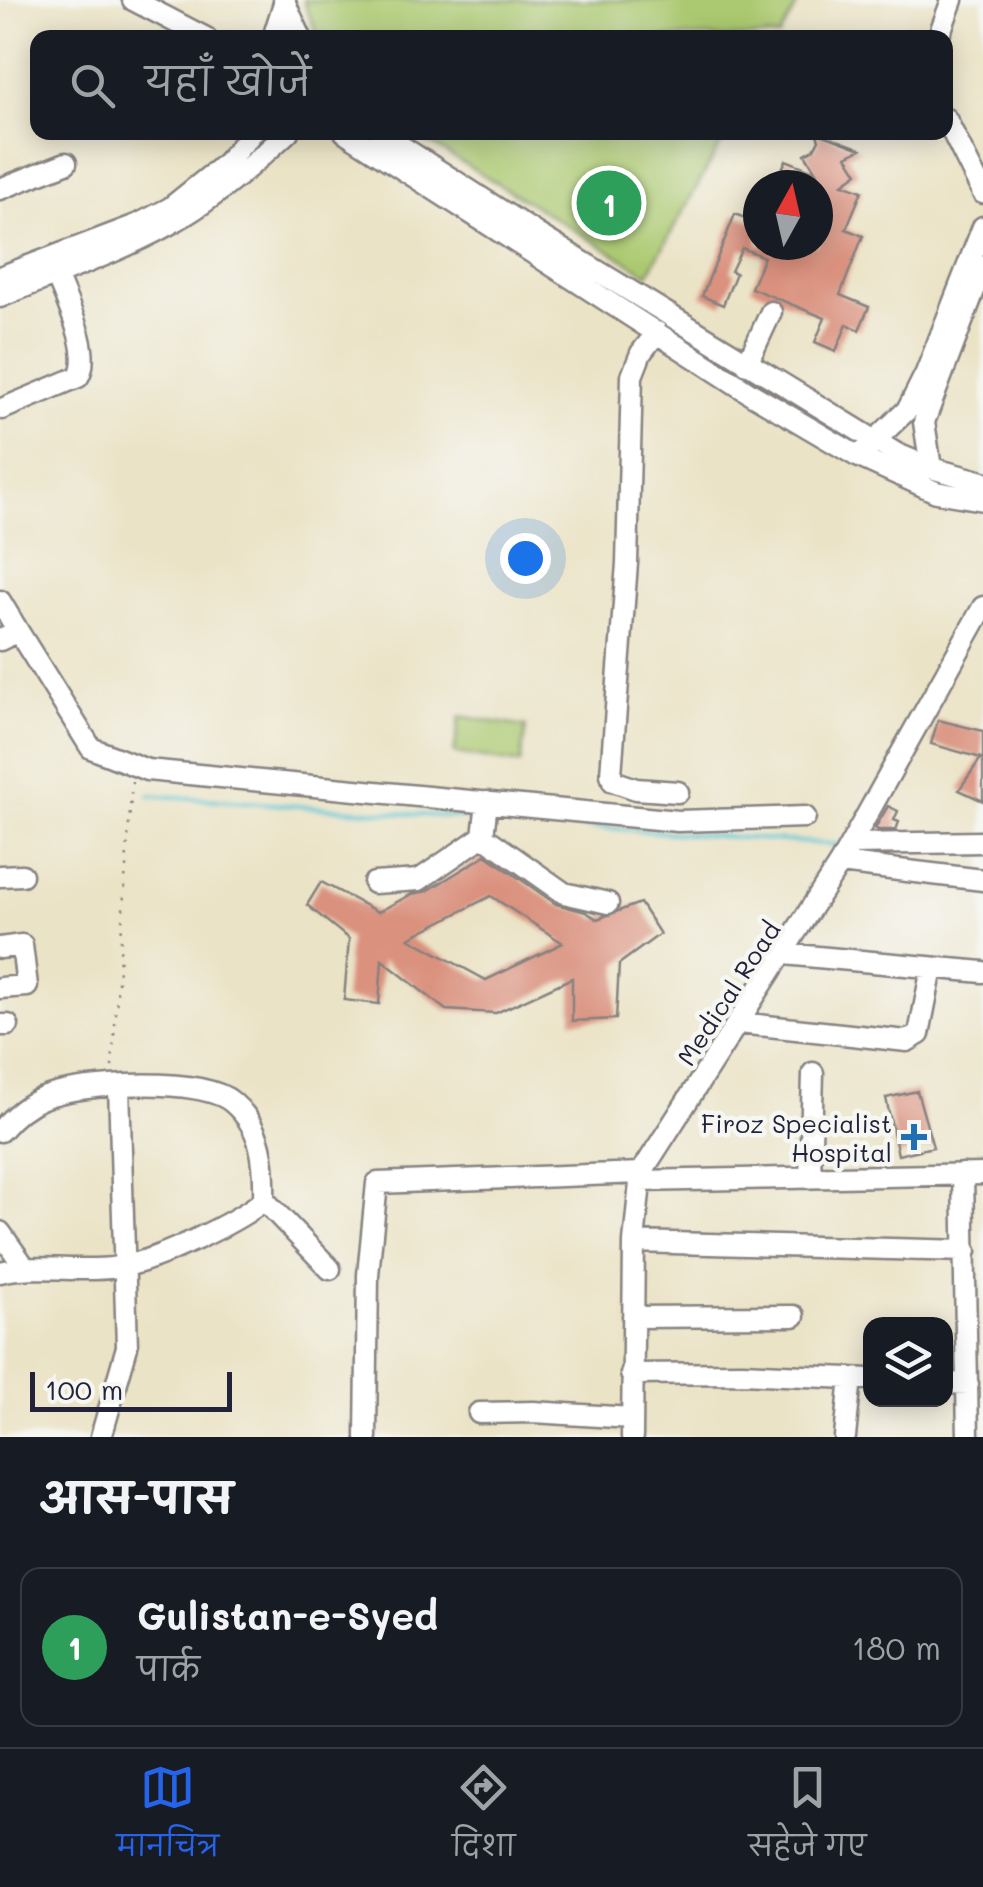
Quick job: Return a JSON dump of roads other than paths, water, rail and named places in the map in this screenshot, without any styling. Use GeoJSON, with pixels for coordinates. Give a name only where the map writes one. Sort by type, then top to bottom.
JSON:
{"type":"FeatureCollection","features":[{"type":"Feature","properties":{"kind":"street"},"geometry":{"type":"LineString","coordinates":[[133,0],[191,30]]}},
{"type":"Feature","properties":{"kind":"street"},"geometry":{"type":"LineString","coordinates":[[275,30],[284,0]]}},
{"type":"Feature","properties":{"kind":"street"},"geometry":{"type":"LineString","coordinates":[[284,0],[297,30]]}},
{"type":"Feature","properties":{"kind":"street"},"geometry":{"type":"LineString","coordinates":[[941,30],[952,0]]}},
{"type":"Feature","properties":{"kind":"street"},"geometry":{"type":"LineString","coordinates":[[953,133],[983,194]]}},
{"type":"Feature","properties":{"kind":"street"},"geometry":{"type":"LineString","coordinates":[[0,278],[170,208],[226,164],[246,140]]}},
{"type":"Feature","properties":{"kind":"street"},"geometry":{"type":"LineString","coordinates":[[0,297],[149,235],[184,216],[279,140]]}},
{"type":"Feature","properties":{"kind":"street"},"geometry":{"type":"LineString","coordinates":[[360,140],[445,185],[875,440],[931,468],[983,482]]}},
{"type":"Feature","properties":{"kind":"street"},"geometry":{"type":"LineString","coordinates":[[389,140],[445,185],[656,332],[856,456],[936,492],[983,500]]}},
{"type":"Feature","properties":{"kind":"street"},"geometry":{"type":"LineString","coordinates":[[0,188],[66,163]]}},
{"type":"Feature","properties":{"kind":"street"},"geometry":{"type":"LineString","coordinates":[[856,456],[908,409],[983,227]]}},
{"type":"Feature","properties":{"kind":"street"},"geometry":{"type":"LineString","coordinates":[[931,468],[924,422],[979,295],[983,267]]}},
{"type":"Feature","properties":{"kind":"street"},"geometry":{"type":"LineString","coordinates":[[2,408],[78,377],[82,371],[84,354],[56,274]]}},
{"type":"Feature","properties":{"kind":"street"},"geometry":{"type":"LineString","coordinates":[[748,364],[771,312]]}},
{"type":"Feature","properties":{"kind":"street"},"geometry":{"type":"LineString","coordinates":[[656,332],[632,376],[627,563],[611,774],[613,781],[623,786],[678,792]]}},
{"type":"Feature","properties":{"kind":"street"},"geometry":{"type":"LineString","coordinates":[[0,601],[9,636],[92,748],[147,770],[678,821],[805,817]]}},
{"type":"Feature","properties":{"kind":"street","name":"Medical Road"},"geometry":{"type":"LineString","coordinates":[[632,1427],[634,1242],[640,1177],[840,863],[982,611]]}},
{"type":"Feature","properties":{"kind":"street"},"geometry":{"type":"LineString","coordinates":[[374,883],[420,880],[483,836],[488,802]]}},
{"type":"Feature","properties":{"kind":"street"},"geometry":{"type":"LineString","coordinates":[[483,836],[564,893],[608,903]]}},
{"type":"Feature","properties":{"kind":"street"},"geometry":{"type":"LineString","coordinates":[[851,844],[983,842]]}},
{"type":"Feature","properties":{"kind":"street"},"geometry":{"type":"LineString","coordinates":[[840,863],[983,880]]}},
{"type":"Feature","properties":{"kind":"street"},"geometry":{"type":"LineString","coordinates":[[0,876],[22,875]]}},
{"type":"Feature","properties":{"kind":"street"},"geometry":{"type":"LineString","coordinates":[[0,948],[22,946],[28,986],[0,988]]}},
{"type":"Feature","properties":{"kind":"street"},"geometry":{"type":"LineString","coordinates":[[784,954],[983,972]]}},
{"type":"Feature","properties":{"kind":"street"},"geometry":{"type":"LineString","coordinates":[[739,1023],[908,1041],[919,1034],[932,968]]}},
{"type":"Feature","properties":{"kind":"street"},"geometry":{"type":"LineString","coordinates":[[810,1178],[814,1073]]}},
{"type":"Feature","properties":{"kind":"street"},"geometry":{"type":"LineString","coordinates":[[100,1437],[127,1347],[115,1086]]}},
{"type":"Feature","properties":{"kind":"street"},"geometry":{"type":"LineString","coordinates":[[0,1130],[14,1114],[43,1098],[115,1086],[211,1090],[230,1100],[253,1128],[263,1149],[264,1200],[330,1269]]}},
{"type":"Feature","properties":{"kind":"street"},"geometry":{"type":"LineString","coordinates":[[366,1437],[368,1276],[377,1183],[973,1174],[966,1251],[968,1437]]}},
{"type":"Feature","properties":{"kind":"street"},"geometry":{"type":"LineString","coordinates":[[0,1272],[24,1266],[126,1266],[243,1218],[264,1200]]}},
{"type":"Feature","properties":{"kind":"street"},"geometry":{"type":"LineString","coordinates":[[0,1232],[24,1266]]}},
{"type":"Feature","properties":{"kind":"street"},"geometry":{"type":"LineString","coordinates":[[634,1242],[966,1251]]}},
{"type":"Feature","properties":{"kind":"street"},"geometry":{"type":"LineString","coordinates":[[634,1317],[794,1316]]}},
{"type":"Feature","properties":{"kind":"street"},"geometry":{"type":"LineString","coordinates":[[631,1374],[742,1372],[861,1378],[845,1437]]}},
{"type":"Feature","properties":{"kind":"street"},"geometry":{"type":"LineString","coordinates":[[953,1383],[968,1384]]}},
{"type":"Feature","properties":{"kind":"street"},"geometry":{"type":"LineString","coordinates":[[480,1413],[534,1412],[632,1427]]}},
{"type":"Feature","properties":{"kind":"waterway"},"geometry":{"type":"LineString","coordinates":[[149,795],[478,819]]}},
{"type":"Feature","properties":{"kind":"waterway"},"geometry":{"type":"LineString","coordinates":[[492,820],[842,845]]}},
{"type":"Feature","properties":{"kind":"waterway"},"geometry":{"type":"LineString","coordinates":[[961,852],[983,853]]}},
{"type":"Feature","properties":{"kind":"place","name":"Gulistan-e-Syed"},"geometry":{"type":"Point","coordinates":[609,203]}},
{"type":"Feature","properties":{"kind":"place","name":"Firoz Specialist Hospital"},"geometry":{"type":"Point","coordinates":[914,1137]}}]}
